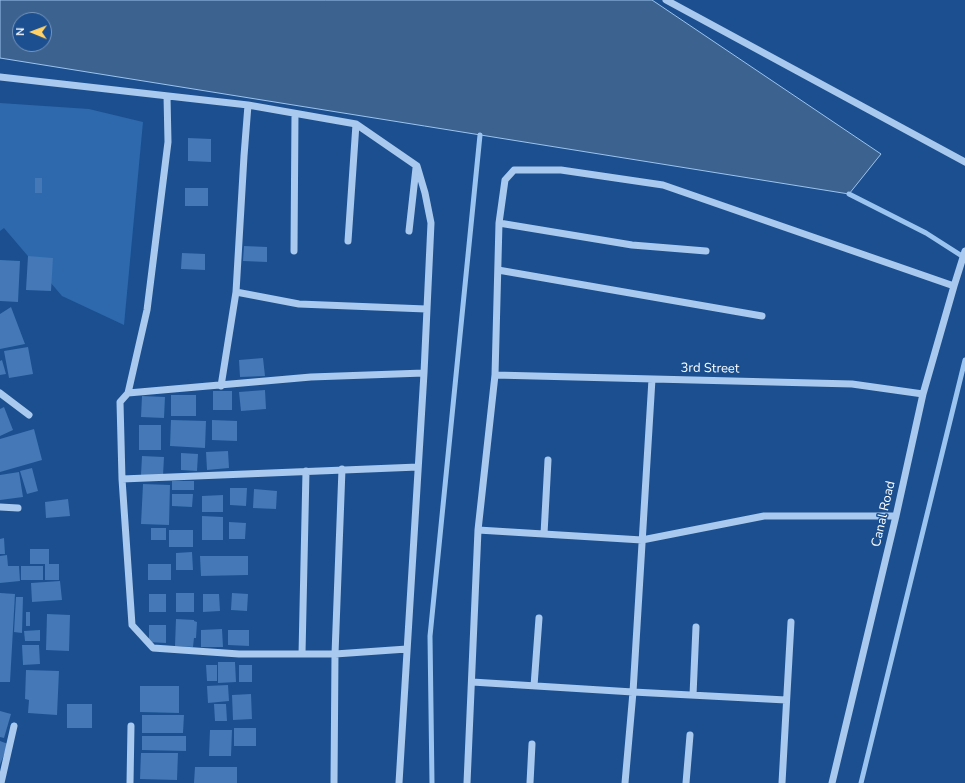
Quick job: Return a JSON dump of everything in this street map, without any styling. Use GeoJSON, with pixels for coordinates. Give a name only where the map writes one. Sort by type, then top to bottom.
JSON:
{"type":"FeatureCollection","features":[{"type":"Feature","properties":{"kind":"street"},"geometry":{"type":"LineString","coordinates":[[666,0],[965,162]]}},
{"type":"Feature","properties":{"kind":"street"},"geometry":{"type":"LineString","coordinates":[[0,77],[248,105],[356,124],[417,166],[425,193],[431,223],[424,373],[399,783]]}},
{"type":"Feature","properties":{"kind":"street"},"geometry":{"type":"LineString","coordinates":[[167,96],[168,142],[147,310],[128,393],[120,402],[122,480],[132,625],[153,648],[239,654],[335,654],[407,649]]}},
{"type":"Feature","properties":{"kind":"street"},"geometry":{"type":"LineString","coordinates":[[221,386],[236,292],[248,105]]}},
{"type":"Feature","properties":{"kind":"street"},"geometry":{"type":"LineString","coordinates":[[294,251],[295,114]]}},
{"type":"Feature","properties":{"kind":"street"},"geometry":{"type":"LineString","coordinates":[[348,241],[356,124]]}},
{"type":"Feature","properties":{"kind":"street"},"geometry":{"type":"LineString","coordinates":[[409,231],[417,166]]}},
{"type":"Feature","properties":{"kind":"street"},"geometry":{"type":"LineString","coordinates":[[467,783],[478,530],[495,375],[500,223],[505,180],[514,170],[561,170],[663,185],[954,286]]}},
{"type":"Feature","properties":{"kind":"street"},"geometry":{"type":"LineString","coordinates":[[500,223],[632,245],[706,251]]}},
{"type":"Feature","properties":{"kind":"street","name":"Canal Road"},"geometry":{"type":"LineString","coordinates":[[832,783],[896,516],[923,394],[965,251]]}},
{"type":"Feature","properties":{"kind":"street"},"geometry":{"type":"LineString","coordinates":[[498,270],[762,316]]}},
{"type":"Feature","properties":{"kind":"street"},"geometry":{"type":"LineString","coordinates":[[236,292],[299,304],[426,309]]}},
{"type":"Feature","properties":{"kind":"street"},"geometry":{"type":"LineString","coordinates":[[128,393],[311,377],[424,373]]}},
{"type":"Feature","properties":{"kind":"street","name":"3rd Street"},"geometry":{"type":"LineString","coordinates":[[495,375],[852,384],[923,394]]}},
{"type":"Feature","properties":{"kind":"street"},"geometry":{"type":"LineString","coordinates":[[625,783],[633,692],[652,379]]}},
{"type":"Feature","properties":{"kind":"street"},"geometry":{"type":"LineString","coordinates":[[0,393],[29,415]]}},
{"type":"Feature","properties":{"kind":"street"},"geometry":{"type":"LineString","coordinates":[[544,534],[548,460]]}},
{"type":"Feature","properties":{"kind":"street"},"geometry":{"type":"LineString","coordinates":[[122,480],[342,469],[418,467]]}},
{"type":"Feature","properties":{"kind":"street"},"geometry":{"type":"LineString","coordinates":[[334,783],[335,654],[342,469]]}},
{"type":"Feature","properties":{"kind":"street"},"geometry":{"type":"LineString","coordinates":[[302,654],[306,471]]}},
{"type":"Feature","properties":{"kind":"street"},"geometry":{"type":"LineString","coordinates":[[0,507],[18,508]]}},
{"type":"Feature","properties":{"kind":"street"},"geometry":{"type":"LineString","coordinates":[[478,530],[642,540],[764,516],[896,516]]}},
{"type":"Feature","properties":{"kind":"street"},"geometry":{"type":"LineString","coordinates":[[534,686],[539,618]]}},
{"type":"Feature","properties":{"kind":"street"},"geometry":{"type":"LineString","coordinates":[[782,783],[791,622]]}},
{"type":"Feature","properties":{"kind":"street"},"geometry":{"type":"LineString","coordinates":[[693,695],[696,627]]}},
{"type":"Feature","properties":{"kind":"street"},"geometry":{"type":"LineString","coordinates":[[472,682],[786,700]]}},
{"type":"Feature","properties":{"kind":"street"},"geometry":{"type":"LineString","coordinates":[[1,783],[14,726]]}},
{"type":"Feature","properties":{"kind":"street"},"geometry":{"type":"LineString","coordinates":[[130,783],[131,726]]}},
{"type":"Feature","properties":{"kind":"street"},"geometry":{"type":"LineString","coordinates":[[686,783],[690,735]]}},
{"type":"Feature","properties":{"kind":"street"},"geometry":{"type":"LineString","coordinates":[[530,783],[532,744]]}},
{"type":"Feature","properties":{"kind":"shaded area"},"geometry":{"type":"Polygon","coordinates":[[[0,0],[652,0],[881,154],[849,194],[0,58],[0,0]]]}},
{"type":"Feature","properties":{"kind":"shaded area"},"geometry":{"type":"Polygon","coordinates":[[[0,103],[89,109],[143,122],[124,325],[62,296],[4,228],[0,231],[0,103]]]}},
{"type":"Feature","properties":{"kind":"building"},"geometry":{"type":"Polygon","coordinates":[[[188,138],[211,139],[211,162],[188,161],[188,138]]]}},
{"type":"Feature","properties":{"kind":"building"},"geometry":{"type":"Polygon","coordinates":[[[35,178],[42,178],[42,193],[35,193],[35,178]]]}},
{"type":"Feature","properties":{"kind":"building"},"geometry":{"type":"Polygon","coordinates":[[[185,188],[208,188],[208,206],[185,206],[185,188]]]}},
{"type":"Feature","properties":{"kind":"building"},"geometry":{"type":"Polygon","coordinates":[[[244,246],[267,247],[267,262],[243,261],[244,246]]]}},
{"type":"Feature","properties":{"kind":"building"},"geometry":{"type":"Polygon","coordinates":[[[182,253],[205,254],[205,270],[181,269],[182,253]]]}},
{"type":"Feature","properties":{"kind":"building"},"geometry":{"type":"Polygon","coordinates":[[[28,256],[53,258],[51,291],[26,290],[28,256]]]}},
{"type":"Feature","properties":{"kind":"building"},"geometry":{"type":"Polygon","coordinates":[[[0,260],[20,261],[18,302],[0,301],[0,260]]]}},
{"type":"Feature","properties":{"kind":"building"},"geometry":{"type":"Polygon","coordinates":[[[11,307],[25,344],[0,349],[0,314],[11,307]]]}},
{"type":"Feature","properties":{"kind":"building"},"geometry":{"type":"Polygon","coordinates":[[[28,347],[33,374],[9,378],[4,351],[28,347]]]}},
{"type":"Feature","properties":{"kind":"building"},"geometry":{"type":"Polygon","coordinates":[[[263,358],[265,376],[240,377],[239,360],[263,358]]]}},
{"type":"Feature","properties":{"kind":"building"},"geometry":{"type":"Polygon","coordinates":[[[2,360],[6,374],[0,375],[0,361],[2,360]]]}},
{"type":"Feature","properties":{"kind":"building"},"geometry":{"type":"Polygon","coordinates":[[[265,390],[266,409],[241,411],[239,392],[265,390]]]}},
{"type":"Feature","properties":{"kind":"building"},"geometry":{"type":"Polygon","coordinates":[[[213,391],[232,391],[232,410],[213,410],[213,391]]]}},
{"type":"Feature","properties":{"kind":"building"},"geometry":{"type":"Polygon","coordinates":[[[171,395],[196,395],[196,416],[171,416],[171,395]]]}},
{"type":"Feature","properties":{"kind":"building"},"geometry":{"type":"Polygon","coordinates":[[[142,396],[165,397],[164,418],[141,417],[142,396]]]}},
{"type":"Feature","properties":{"kind":"building"},"geometry":{"type":"Polygon","coordinates":[[[4,407],[13,430],[0,436],[0,409],[4,407]]]}},
{"type":"Feature","properties":{"kind":"building"},"geometry":{"type":"Polygon","coordinates":[[[171,420],[206,421],[205,448],[170,446],[171,420]]]}},
{"type":"Feature","properties":{"kind":"building"},"geometry":{"type":"Polygon","coordinates":[[[212,420],[237,421],[237,441],[212,440],[212,420]]]}},
{"type":"Feature","properties":{"kind":"building"},"geometry":{"type":"Polygon","coordinates":[[[139,425],[161,425],[161,450],[139,450],[139,425]]]}},
{"type":"Feature","properties":{"kind":"building"},"geometry":{"type":"Polygon","coordinates":[[[34,429],[42,460],[0,472],[0,439],[34,429]]]}},
{"type":"Feature","properties":{"kind":"building"},"geometry":{"type":"Polygon","coordinates":[[[228,451],[229,468],[207,470],[206,452],[228,451]]]}},
{"type":"Feature","properties":{"kind":"building"},"geometry":{"type":"Polygon","coordinates":[[[181,453],[198,454],[197,471],[181,470],[181,453]]]}},
{"type":"Feature","properties":{"kind":"building"},"geometry":{"type":"Polygon","coordinates":[[[142,456],[164,457],[163,476],[141,475],[142,456]]]}},
{"type":"Feature","properties":{"kind":"building"},"geometry":{"type":"Polygon","coordinates":[[[32,468],[38,491],[27,494],[20,471],[32,468]]]}},
{"type":"Feature","properties":{"kind":"building"},"geometry":{"type":"Polygon","coordinates":[[[19,472],[23,497],[0,500],[0,475],[19,472]]]}},
{"type":"Feature","properties":{"kind":"building"},"geometry":{"type":"Polygon","coordinates":[[[172,481],[194,481],[194,490],[172,490],[172,481]]]}},
{"type":"Feature","properties":{"kind":"building"},"geometry":{"type":"Polygon","coordinates":[[[143,484],[170,485],[169,525],[141,524],[143,484]]]}},
{"type":"Feature","properties":{"kind":"building"},"geometry":{"type":"Polygon","coordinates":[[[230,488],[247,488],[246,506],[230,505],[230,488]]]}},
{"type":"Feature","properties":{"kind":"building"},"geometry":{"type":"Polygon","coordinates":[[[254,489],[277,491],[276,509],[253,508],[254,489]]]}},
{"type":"Feature","properties":{"kind":"building"},"geometry":{"type":"Polygon","coordinates":[[[172,494],[193,494],[192,507],[172,506],[172,494]]]}},
{"type":"Feature","properties":{"kind":"building"},"geometry":{"type":"Polygon","coordinates":[[[223,495],[223,512],[202,512],[202,496],[223,495]]]}},
{"type":"Feature","properties":{"kind":"building"},"geometry":{"type":"Polygon","coordinates":[[[68,499],[70,516],[46,518],[45,502],[68,499]]]}},
{"type":"Feature","properties":{"kind":"building"},"geometry":{"type":"Polygon","coordinates":[[[202,516],[223,517],[223,540],[202,540],[202,516]]]}},
{"type":"Feature","properties":{"kind":"building"},"geometry":{"type":"Polygon","coordinates":[[[229,522],[246,523],[245,539],[229,539],[229,522]]]}},
{"type":"Feature","properties":{"kind":"building"},"geometry":{"type":"Polygon","coordinates":[[[151,528],[166,528],[166,540],[151,540],[151,528]]]}},
{"type":"Feature","properties":{"kind":"building"},"geometry":{"type":"Polygon","coordinates":[[[169,530],[193,530],[193,547],[169,547],[169,530]]]}},
{"type":"Feature","properties":{"kind":"building"},"geometry":{"type":"Polygon","coordinates":[[[4,538],[5,554],[0,554],[0,539],[4,538]]]}},
{"type":"Feature","properties":{"kind":"building"},"geometry":{"type":"Polygon","coordinates":[[[30,549],[49,549],[49,564],[59,564],[59,580],[45,580],[45,564],[30,564],[30,549]]]}},
{"type":"Feature","properties":{"kind":"building"},"geometry":{"type":"Polygon","coordinates":[[[192,552],[193,570],[176,570],[176,553],[192,552]]]}},
{"type":"Feature","properties":{"kind":"building"},"geometry":{"type":"Polygon","coordinates":[[[7,555],[8,566],[19,566],[20,581],[0,583],[0,556],[7,555]]]}},
{"type":"Feature","properties":{"kind":"building"},"geometry":{"type":"Polygon","coordinates":[[[200,556],[248,556],[248,575],[201,576],[200,556]]]}},
{"type":"Feature","properties":{"kind":"building"},"geometry":{"type":"Polygon","coordinates":[[[148,564],[171,564],[171,580],[148,580],[148,564]]]}},
{"type":"Feature","properties":{"kind":"building"},"geometry":{"type":"Polygon","coordinates":[[[21,566],[43,566],[43,580],[21,580],[21,566]]]}},
{"type":"Feature","properties":{"kind":"building"},"geometry":{"type":"Polygon","coordinates":[[[60,581],[62,600],[32,602],[31,583],[60,581]]]}},
{"type":"Feature","properties":{"kind":"building"},"geometry":{"type":"Polygon","coordinates":[[[0,593],[15,594],[10,682],[0,682],[0,593]]]}},
{"type":"Feature","properties":{"kind":"building"},"geometry":{"type":"Polygon","coordinates":[[[176,593],[194,593],[194,612],[176,612],[176,593]]]}},
{"type":"Feature","properties":{"kind":"building"},"geometry":{"type":"Polygon","coordinates":[[[232,593],[248,594],[247,611],[231,610],[232,593]]]}},
{"type":"Feature","properties":{"kind":"building"},"geometry":{"type":"Polygon","coordinates":[[[149,594],[166,594],[166,612],[149,612],[149,594]]]}},
{"type":"Feature","properties":{"kind":"building"},"geometry":{"type":"Polygon","coordinates":[[[203,594],[219,594],[220,611],[203,612],[203,594]]]}},
{"type":"Feature","properties":{"kind":"building"},"geometry":{"type":"Polygon","coordinates":[[[16,597],[23,597],[22,633],[14,632],[16,597]]]}},
{"type":"Feature","properties":{"kind":"building"},"geometry":{"type":"Polygon","coordinates":[[[26,612],[30,612],[30,626],[26,626],[26,612]]]}},
{"type":"Feature","properties":{"kind":"building"},"geometry":{"type":"Polygon","coordinates":[[[47,614],[70,615],[69,651],[46,650],[47,614]]]}},
{"type":"Feature","properties":{"kind":"building"},"geometry":{"type":"Polygon","coordinates":[[[176,619],[194,620],[197,622],[196,638],[194,638],[193,647],[175,646],[176,619]]]}},
{"type":"Feature","properties":{"kind":"building"},"geometry":{"type":"Polygon","coordinates":[[[149,625],[166,625],[166,643],[149,642],[149,625]]]}},
{"type":"Feature","properties":{"kind":"building"},"geometry":{"type":"Polygon","coordinates":[[[222,629],[223,647],[201,647],[201,630],[222,629]]]}},
{"type":"Feature","properties":{"kind":"building"},"geometry":{"type":"Polygon","coordinates":[[[40,630],[40,641],[25,641],[24,631],[40,630]]]}},
{"type":"Feature","properties":{"kind":"building"},"geometry":{"type":"Polygon","coordinates":[[[228,630],[249,630],[249,646],[228,645],[228,630]]]}},
{"type":"Feature","properties":{"kind":"building"},"geometry":{"type":"Polygon","coordinates":[[[22,645],[39,645],[40,664],[23,665],[22,645]]]}},
{"type":"Feature","properties":{"kind":"building"},"geometry":{"type":"Polygon","coordinates":[[[218,662],[235,662],[236,682],[218,683],[218,662]]]}},
{"type":"Feature","properties":{"kind":"building"},"geometry":{"type":"Polygon","coordinates":[[[206,665],[217,665],[217,681],[207,681],[206,665]]]}},
{"type":"Feature","properties":{"kind":"building"},"geometry":{"type":"Polygon","coordinates":[[[239,665],[252,665],[252,682],[239,682],[239,665]]]}},
{"type":"Feature","properties":{"kind":"building"},"geometry":{"type":"Polygon","coordinates":[[[26,670],[59,671],[57,715],[28,713],[29,700],[25,699],[26,670]]]}},
{"type":"Feature","properties":{"kind":"building"},"geometry":{"type":"Polygon","coordinates":[[[228,685],[229,701],[208,703],[207,686],[228,685]]]}},
{"type":"Feature","properties":{"kind":"building"},"geometry":{"type":"Polygon","coordinates":[[[140,686],[179,686],[179,713],[140,712],[140,686]]]}},
{"type":"Feature","properties":{"kind":"building"},"geometry":{"type":"Polygon","coordinates":[[[251,694],[252,719],[233,720],[232,695],[251,694]]]}},
{"type":"Feature","properties":{"kind":"building"},"geometry":{"type":"Polygon","coordinates":[[[67,704],[92,704],[92,728],[67,728],[67,704]]]}},
{"type":"Feature","properties":{"kind":"building"},"geometry":{"type":"Polygon","coordinates":[[[214,704],[226,704],[227,721],[215,721],[214,704]]]}},
{"type":"Feature","properties":{"kind":"building"},"geometry":{"type":"Polygon","coordinates":[[[0,711],[11,714],[4,738],[0,737],[0,711]]]}},
{"type":"Feature","properties":{"kind":"building"},"geometry":{"type":"Polygon","coordinates":[[[142,715],[184,715],[183,733],[142,733],[142,715]]]}},
{"type":"Feature","properties":{"kind":"building"},"geometry":{"type":"Polygon","coordinates":[[[234,728],[256,728],[256,746],[234,746],[234,728]]]}},
{"type":"Feature","properties":{"kind":"building"},"geometry":{"type":"Polygon","coordinates":[[[210,730],[232,730],[231,756],[209,756],[210,730]]]}},
{"type":"Feature","properties":{"kind":"building"},"geometry":{"type":"Polygon","coordinates":[[[142,736],[186,736],[186,751],[142,750],[142,736]]]}},
{"type":"Feature","properties":{"kind":"building"},"geometry":{"type":"Polygon","coordinates":[[[0,741],[8,744],[0,765],[0,741]]]}},
{"type":"Feature","properties":{"kind":"building"},"geometry":{"type":"Polygon","coordinates":[[[141,753],[178,753],[177,780],[140,779],[141,753]]]}},
{"type":"Feature","properties":{"kind":"building"},"geometry":{"type":"Polygon","coordinates":[[[195,767],[237,767],[237,783],[194,783],[195,767]]]}},
{"type":"Feature","properties":{"kind":"waterway"},"geometry":{"type":"LineString","coordinates":[[432,783],[430,636],[480,135]]}},
{"type":"Feature","properties":{"kind":"waterway"},"geometry":{"type":"LineString","coordinates":[[849,194],[926,233],[965,258]]}},
{"type":"Feature","properties":{"kind":"waterway"},"geometry":{"type":"LineString","coordinates":[[861,783],[965,360]]}}]}
